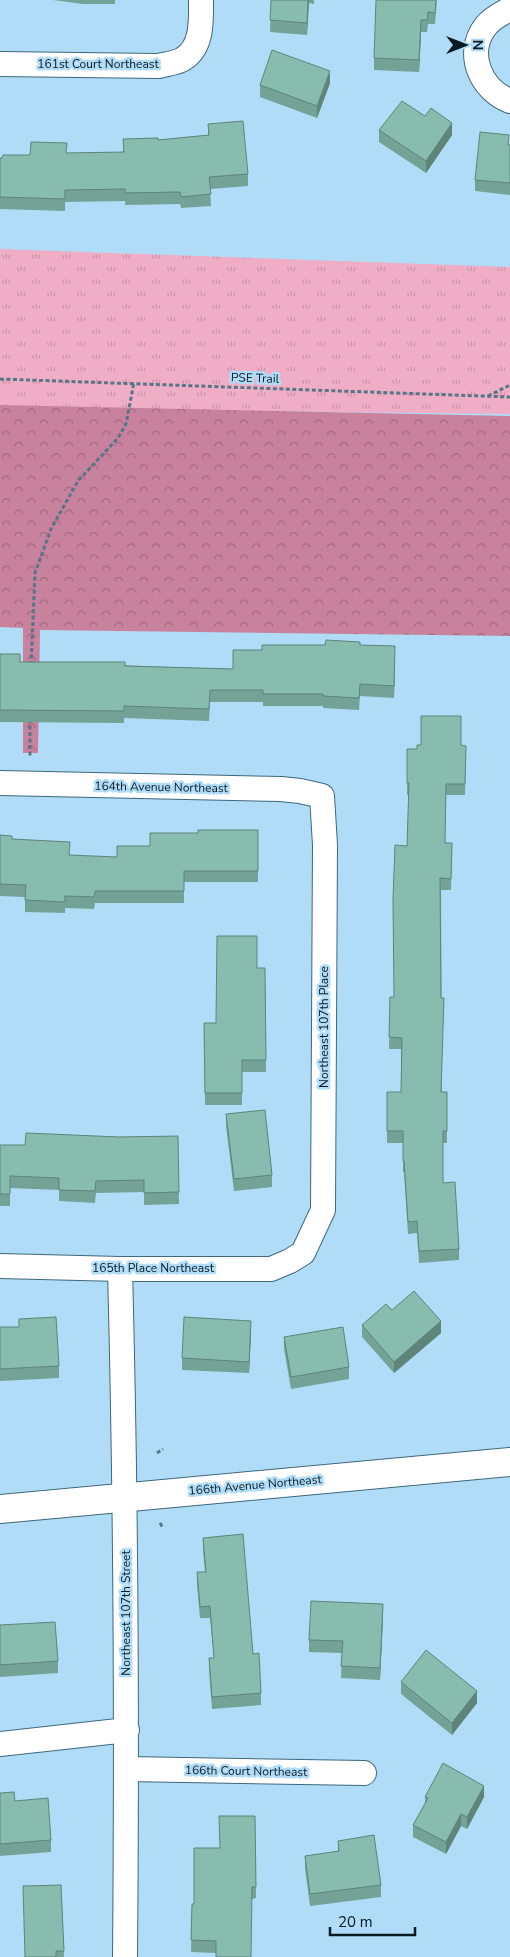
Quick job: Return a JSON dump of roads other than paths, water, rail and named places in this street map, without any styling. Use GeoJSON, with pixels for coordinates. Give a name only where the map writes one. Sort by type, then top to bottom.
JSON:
{"type":"FeatureCollection","features":[{"type":"Feature","properties":{"kind":"street","name":"161st Court Northeast"},"geometry":{"type":"LineString","coordinates":[[0,64],[159,66],[183,60],[196,46],[201,24],[201,0]]}},
{"type":"Feature","properties":{"kind":"street"},"geometry":{"type":"LineString","coordinates":[[510,10],[496,17],[484,28],[478,42],[476,58],[480,73],[488,86],[500,97],[510,101]]}},
{"type":"Feature","properties":{"kind":"street","name":"164th Avenue Northeast"},"geometry":{"type":"LineString","coordinates":[[0,783],[281,789],[322,796]]}},
{"type":"Feature","properties":{"kind":"street","name":"Northeast 107th Place"},"geometry":{"type":"LineString","coordinates":[[303,1253],[323,1210],[325,845],[322,796]]}},
{"type":"Feature","properties":{"kind":"street","name":"165th Place Northeast"},"geometry":{"type":"LineString","coordinates":[[0,1266],[120,1269],[271,1268],[290,1261],[303,1253]]}},
{"type":"Feature","properties":{"kind":"street","name":"Northeast 107th Street"},"geometry":{"type":"LineString","coordinates":[[120,1269],[126,1496],[127,1769],[125,1957]]}},
{"type":"Feature","properties":{"kind":"street","name":"166th Avenue Northeast"},"geometry":{"type":"LineString","coordinates":[[0,1509],[510,1462]]}},
{"type":"Feature","properties":{"kind":"street"},"geometry":{"type":"LineString","coordinates":[[0,1744],[126,1730]]}},
{"type":"Feature","properties":{"kind":"street","name":"166th Court Northeast"},"geometry":{"type":"LineString","coordinates":[[127,1769],[364,1773]]}}]}
